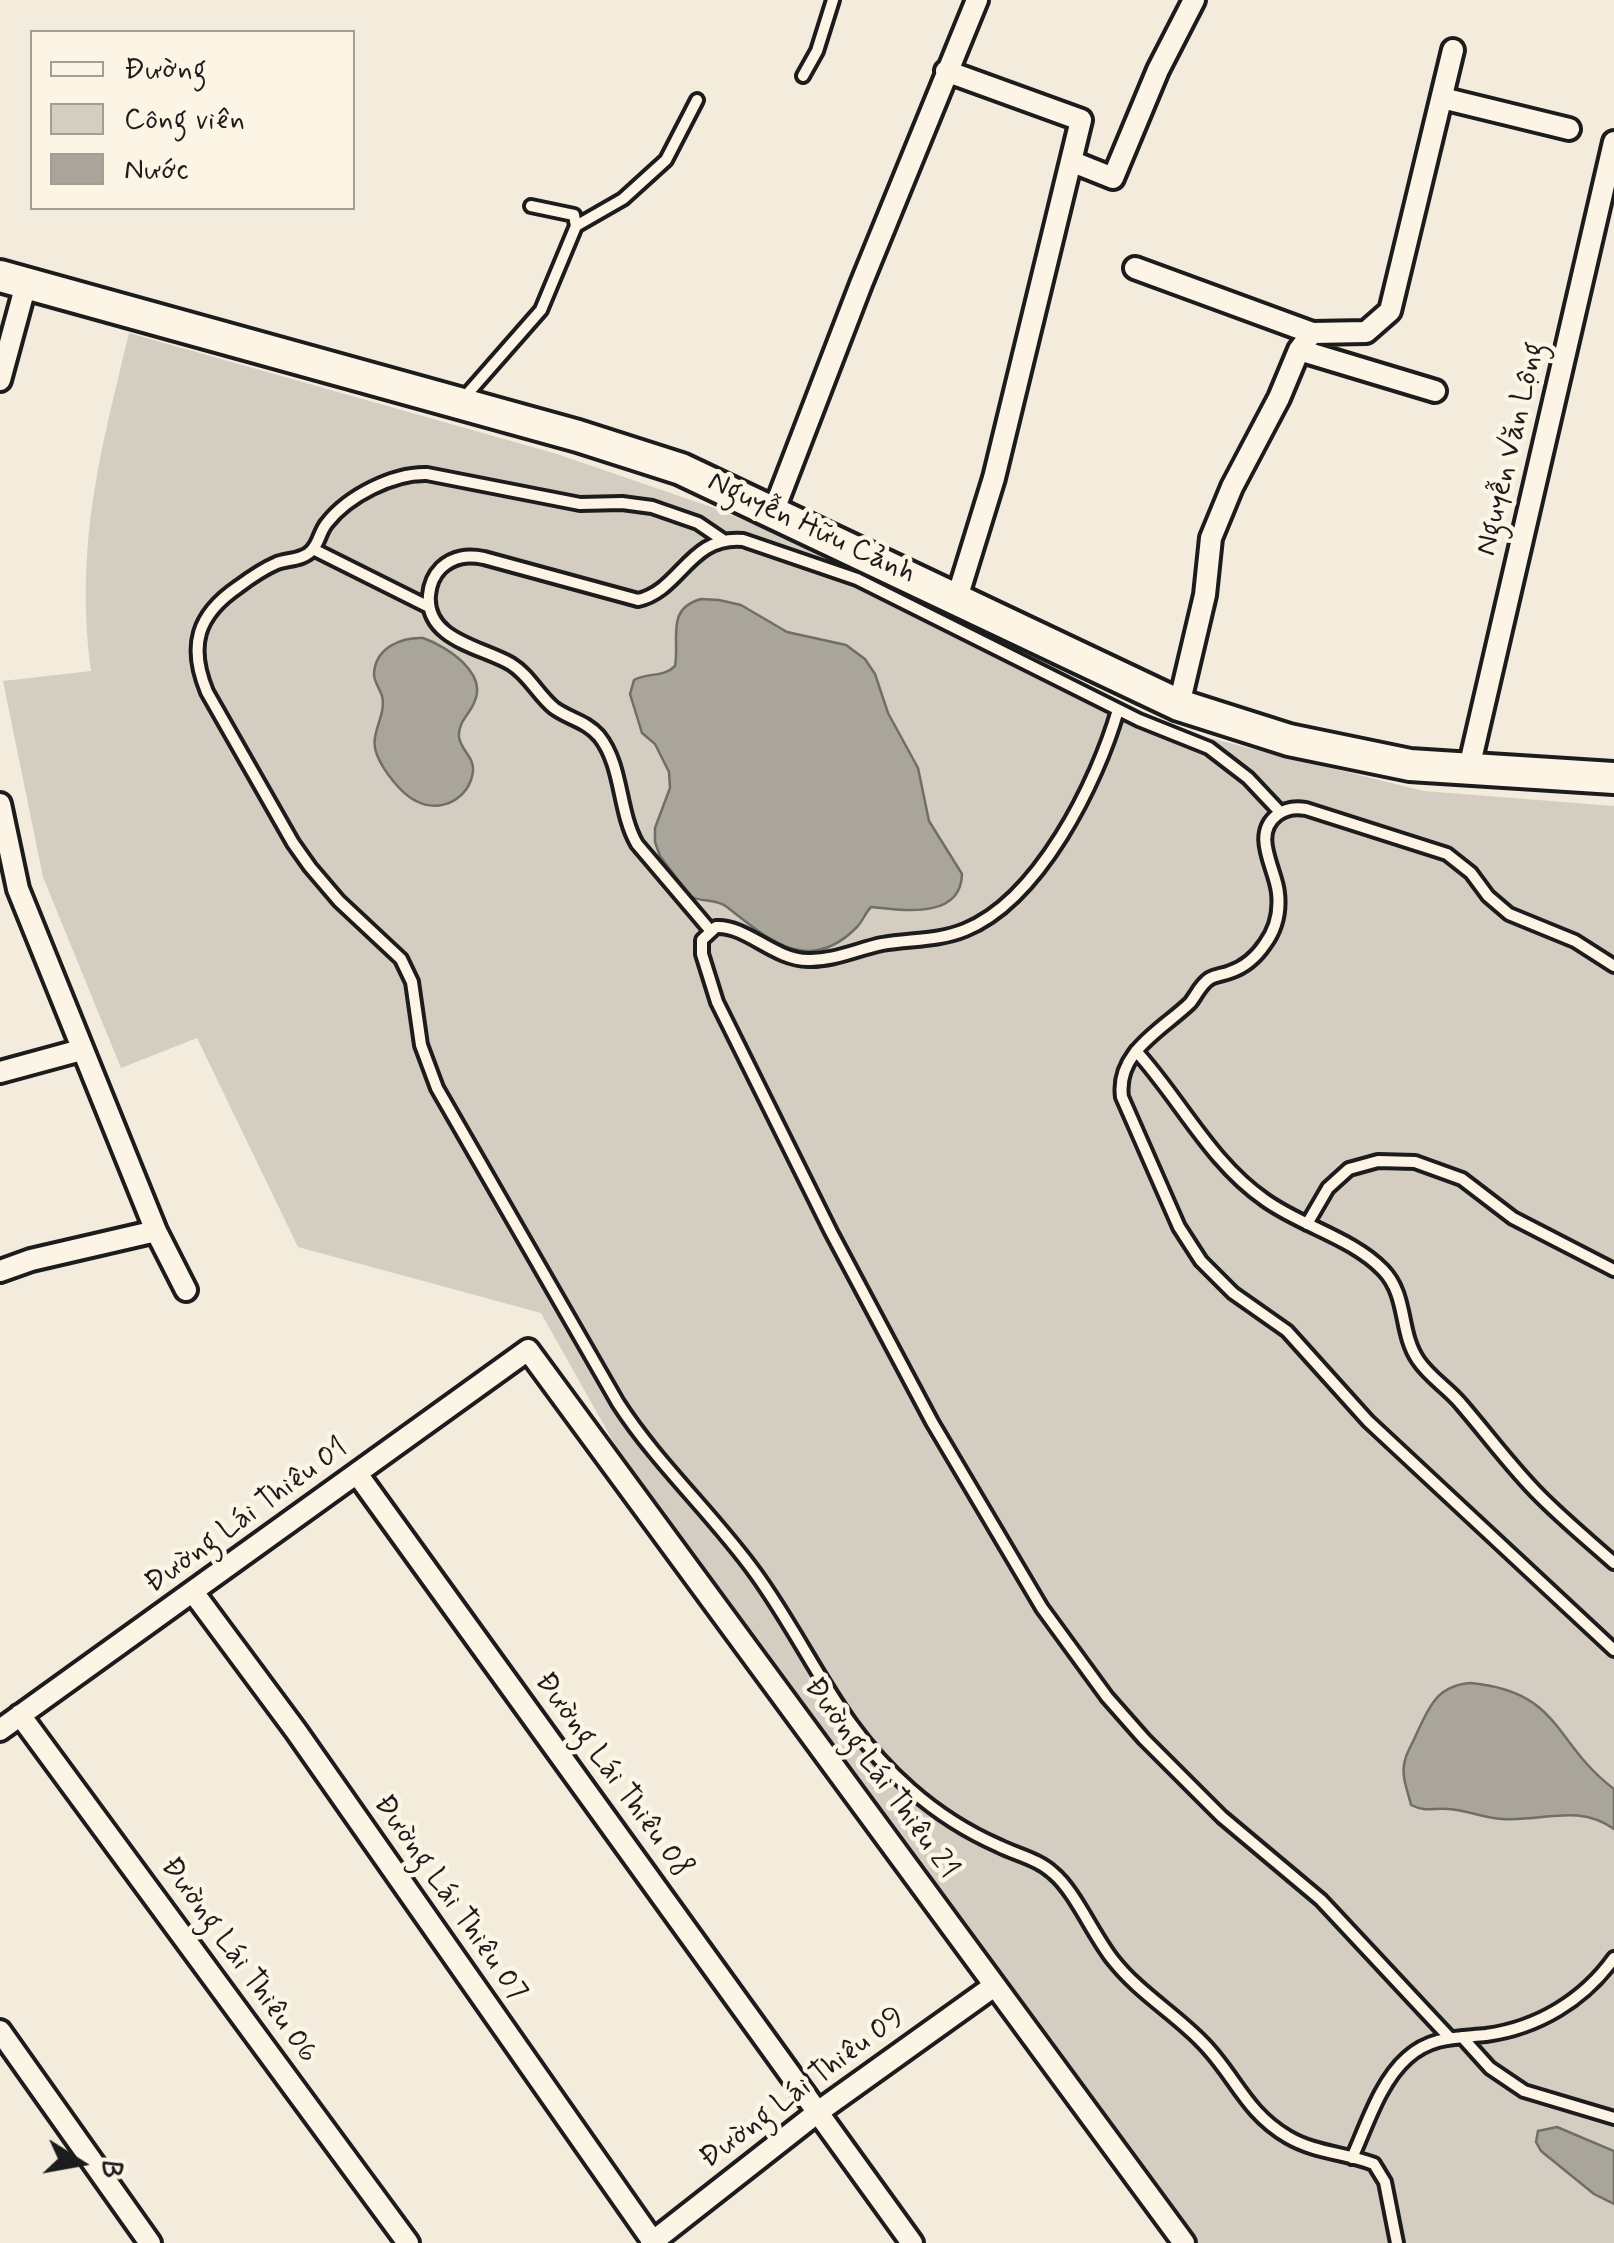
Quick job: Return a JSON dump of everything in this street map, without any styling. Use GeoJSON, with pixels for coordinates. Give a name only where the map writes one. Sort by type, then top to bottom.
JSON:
{"type":"FeatureCollection","features":[{"type":"Feature","properties":{"kind":"street"},"geometry":{"type":"LineString","coordinates":[[774,510],[977,0]]}},
{"type":"Feature","properties":{"kind":"street"},"geometry":{"type":"LineString","coordinates":[[1073,162],[1113,178],[1158,70],[1194,0]]}},
{"type":"Feature","properties":{"kind":"street"},"geometry":{"type":"LineString","coordinates":[[1306,342],[1366,332],[1390,312],[1453,50]]}},
{"type":"Feature","properties":{"kind":"street"},"geometry":{"type":"LineString","coordinates":[[946,71],[1081,120],[994,478],[957,598]]}},
{"type":"Feature","properties":{"kind":"street"},"geometry":{"type":"LineString","coordinates":[[1442,98],[1568,128]]}},
{"type":"Feature","properties":{"kind":"street","name":"Nguyễn Văn Lộng"},"geometry":{"type":"LineString","coordinates":[[1469,768],[1614,142]]}},
{"type":"Feature","properties":{"kind":"street"},"geometry":{"type":"LineString","coordinates":[[1135,268],[1434,392]]}},
{"type":"Feature","properties":{"kind":"street"},"geometry":{"type":"LineString","coordinates":[[0,380],[13,280]]}},
{"type":"Feature","properties":{"kind":"street","name":"Nguyễn Hữu Cảnh"},"geometry":{"type":"LineString","coordinates":[[13,280],[655,460],[774,510],[1180,706],[1289,740],[1410,765],[1614,778]]}},
{"type":"Feature","properties":{"kind":"street"},"geometry":{"type":"LineString","coordinates":[[1180,706],[1205,595],[1211,538],[1232,487],[1306,342]]}},
{"type":"Feature","properties":{"kind":"street"},"geometry":{"type":"LineString","coordinates":[[0,804],[18,889],[156,1231],[186,1290]]}},
{"type":"Feature","properties":{"kind":"street"},"geometry":{"type":"LineString","coordinates":[[0,1072],[82,1050]]}},
{"type":"Feature","properties":{"kind":"street"},"geometry":{"type":"LineString","coordinates":[[0,1271],[156,1231]]}},
{"type":"Feature","properties":{"kind":"street","name":"Đường Lái Thiêu 01"},"geometry":{"type":"LineString","coordinates":[[0,1728],[528,1350]]}},
{"type":"Feature","properties":{"kind":"street","name":"Đường Lái Thiêu 21"},"geometry":{"type":"LineString","coordinates":[[528,1350],[1184,2243]]}},
{"type":"Feature","properties":{"kind":"street","name":"Đường Lái Thiêu 08"},"geometry":{"type":"LineString","coordinates":[[358,1475],[912,2243]]}},
{"type":"Feature","properties":{"kind":"street","name":"Đường Lái Thiêu 07"},"geometry":{"type":"LineString","coordinates":[[193,1592],[296,1731],[652,2242]]}},
{"type":"Feature","properties":{"kind":"street","name":"Đường Lái Thiêu 06"},"geometry":{"type":"LineString","coordinates":[[20,1716],[408,2243]]}},
{"type":"Feature","properties":{"kind":"street","name":"Đường Lái Thiêu 09"},"geometry":{"type":"LineString","coordinates":[[652,2242],[818,2112],[994,1986]]}},
{"type":"Feature","properties":{"kind":"street"},"geometry":{"type":"LineString","coordinates":[[0,2032],[150,2243]]}},
{"type":"Feature","properties":{"kind":"lane"},"geometry":{"type":"LineString","coordinates":[[803,76],[817,51],[833,0]]}},
{"type":"Feature","properties":{"kind":"lane"},"geometry":{"type":"LineString","coordinates":[[576,226],[624,199],[666,160],[697,100]]}},
{"type":"Feature","properties":{"kind":"lane"},"geometry":{"type":"LineString","coordinates":[[458,405],[542,310],[576,226],[574,215],[531,206]]}},
{"type":"Feature","properties":{"kind":"lane"},"geometry":{"type":"LineString","coordinates":[[723,540],[698,523],[652,506],[580,504],[414,474],[389,481],[342,508],[323,527],[314,549],[259,572],[210,611],[198,639],[198,660],[204,683],[310,867],[401,959],[412,982],[421,1045],[437,1088],[626,1415],[747,1562],[788,1622],[839,1711],[885,1767],[912,1792],[957,1824],[1054,1873],[1114,1963],[1203,2042],[1239,2094],[1271,2126],[1307,2147],[1374,2164],[1382,2174],[1397,2243]]}},
{"type":"Feature","properties":{"kind":"lane"},"geometry":{"type":"LineString","coordinates":[[710,930],[637,844],[629,830],[612,760],[598,735],[554,707],[510,664],[443,631],[429,606],[429,590],[438,570],[467,556],[638,600],[660,591],[693,557],[723,540],[743,540],[857,579],[1118,710],[1225,758],[1280,812]]}},
{"type":"Feature","properties":{"kind":"lane"},"geometry":{"type":"LineString","coordinates":[[314,549],[429,606]]}},
{"type":"Feature","properties":{"kind":"lane"},"geometry":{"type":"LineString","coordinates":[[1118,710],[1099,766],[1072,818],[1015,895],[986,920],[940,938],[883,944],[821,960],[783,956],[723,926],[710,930],[702,940],[702,954],[722,1011],[890,1343],[1042,1608],[1096,1683],[1144,1740],[1222,1817],[1321,1900],[1449,2038]]}},
{"type":"Feature","properties":{"kind":"lane"},"geometry":{"type":"LineString","coordinates":[[1614,966],[1575,941],[1509,914],[1488,896],[1471,873],[1447,854],[1306,809],[1280,812],[1268,826],[1266,836],[1267,858],[1279,895],[1276,924],[1270,938],[1242,966],[1207,980],[1190,1002],[1136,1050],[1124,1070],[1122,1097],[1179,1226],[1201,1261],[1233,1293],[1287,1331],[1368,1421],[1614,1650]]}},
{"type":"Feature","properties":{"kind":"lane"},"geometry":{"type":"LineString","coordinates":[[1136,1050],[1232,1171],[1266,1201],[1384,1270],[1398,1292],[1409,1345],[1424,1368],[1454,1396],[1536,1492],[1614,1562]]}},
{"type":"Feature","properties":{"kind":"lane"},"geometry":{"type":"LineString","coordinates":[[1307,1224],[1320,1198],[1349,1170],[1378,1160],[1414,1162],[1462,1179],[1513,1218],[1614,1270]]}},
{"type":"Feature","properties":{"kind":"lane"},"geometry":{"type":"LineString","coordinates":[[1352,2158],[1396,2069],[1416,2050],[1449,2038],[1512,2030],[1554,2012],[1591,1986],[1614,1958]]}},
{"type":"Feature","properties":{"kind":"lane"},"geometry":{"type":"LineString","coordinates":[[1462,2036],[1490,2068],[1524,2091],[1614,2118]]}},
{"type":"Feature","properties":{"kind":"green space"},"geometry":{"type":"Polygon","coordinates":[[[129,333],[557,454],[717,509],[864,571],[1139,712],[1201,736],[1424,791],[1614,806],[1614,2243],[1197,2243],[623,1459],[541,1313],[298,1247],[197,1038],[121,1068],[43,877],[3,681],[91,671],[88,540],[100,460],[129,333]]]}},
{"type":"Feature","properties":{"kind":"water"},"geometry":{"type":"Polygon","coordinates":[[[701,599],[741,605],[787,632],[846,645],[865,659],[918,768],[929,821],[962,874],[952,899],[928,909],[871,907],[857,927],[839,942],[806,951],[774,941],[722,904],[690,896],[660,856],[655,842],[655,828],[670,788],[669,772],[655,744],[642,733],[630,694],[634,680],[675,666],[678,617],[682,610],[701,599]]]}},
{"type":"Feature","properties":{"kind":"water"},"geometry":{"type":"Polygon","coordinates":[[[423,638],[463,662],[476,681],[477,692],[459,732],[473,766],[471,781],[460,796],[435,806],[404,793],[384,768],[375,747],[383,704],[374,677],[375,665],[391,646],[423,638]]]}},
{"type":"Feature","properties":{"kind":"water"},"geometry":{"type":"Polygon","coordinates":[[[1471,1683],[1523,1697],[1554,1722],[1594,1772],[1614,1789],[1614,1829],[1600,1821],[1573,1815],[1502,1819],[1411,1805],[1404,1776],[1405,1761],[1425,1715],[1442,1693],[1471,1683]]]}},
{"type":"Feature","properties":{"kind":"water"},"geometry":{"type":"Polygon","coordinates":[[[1557,2127],[1614,2151],[1614,2204],[1594,2194],[1541,2151],[1536,2142],[1538,2131],[1557,2127]]]}}]}
